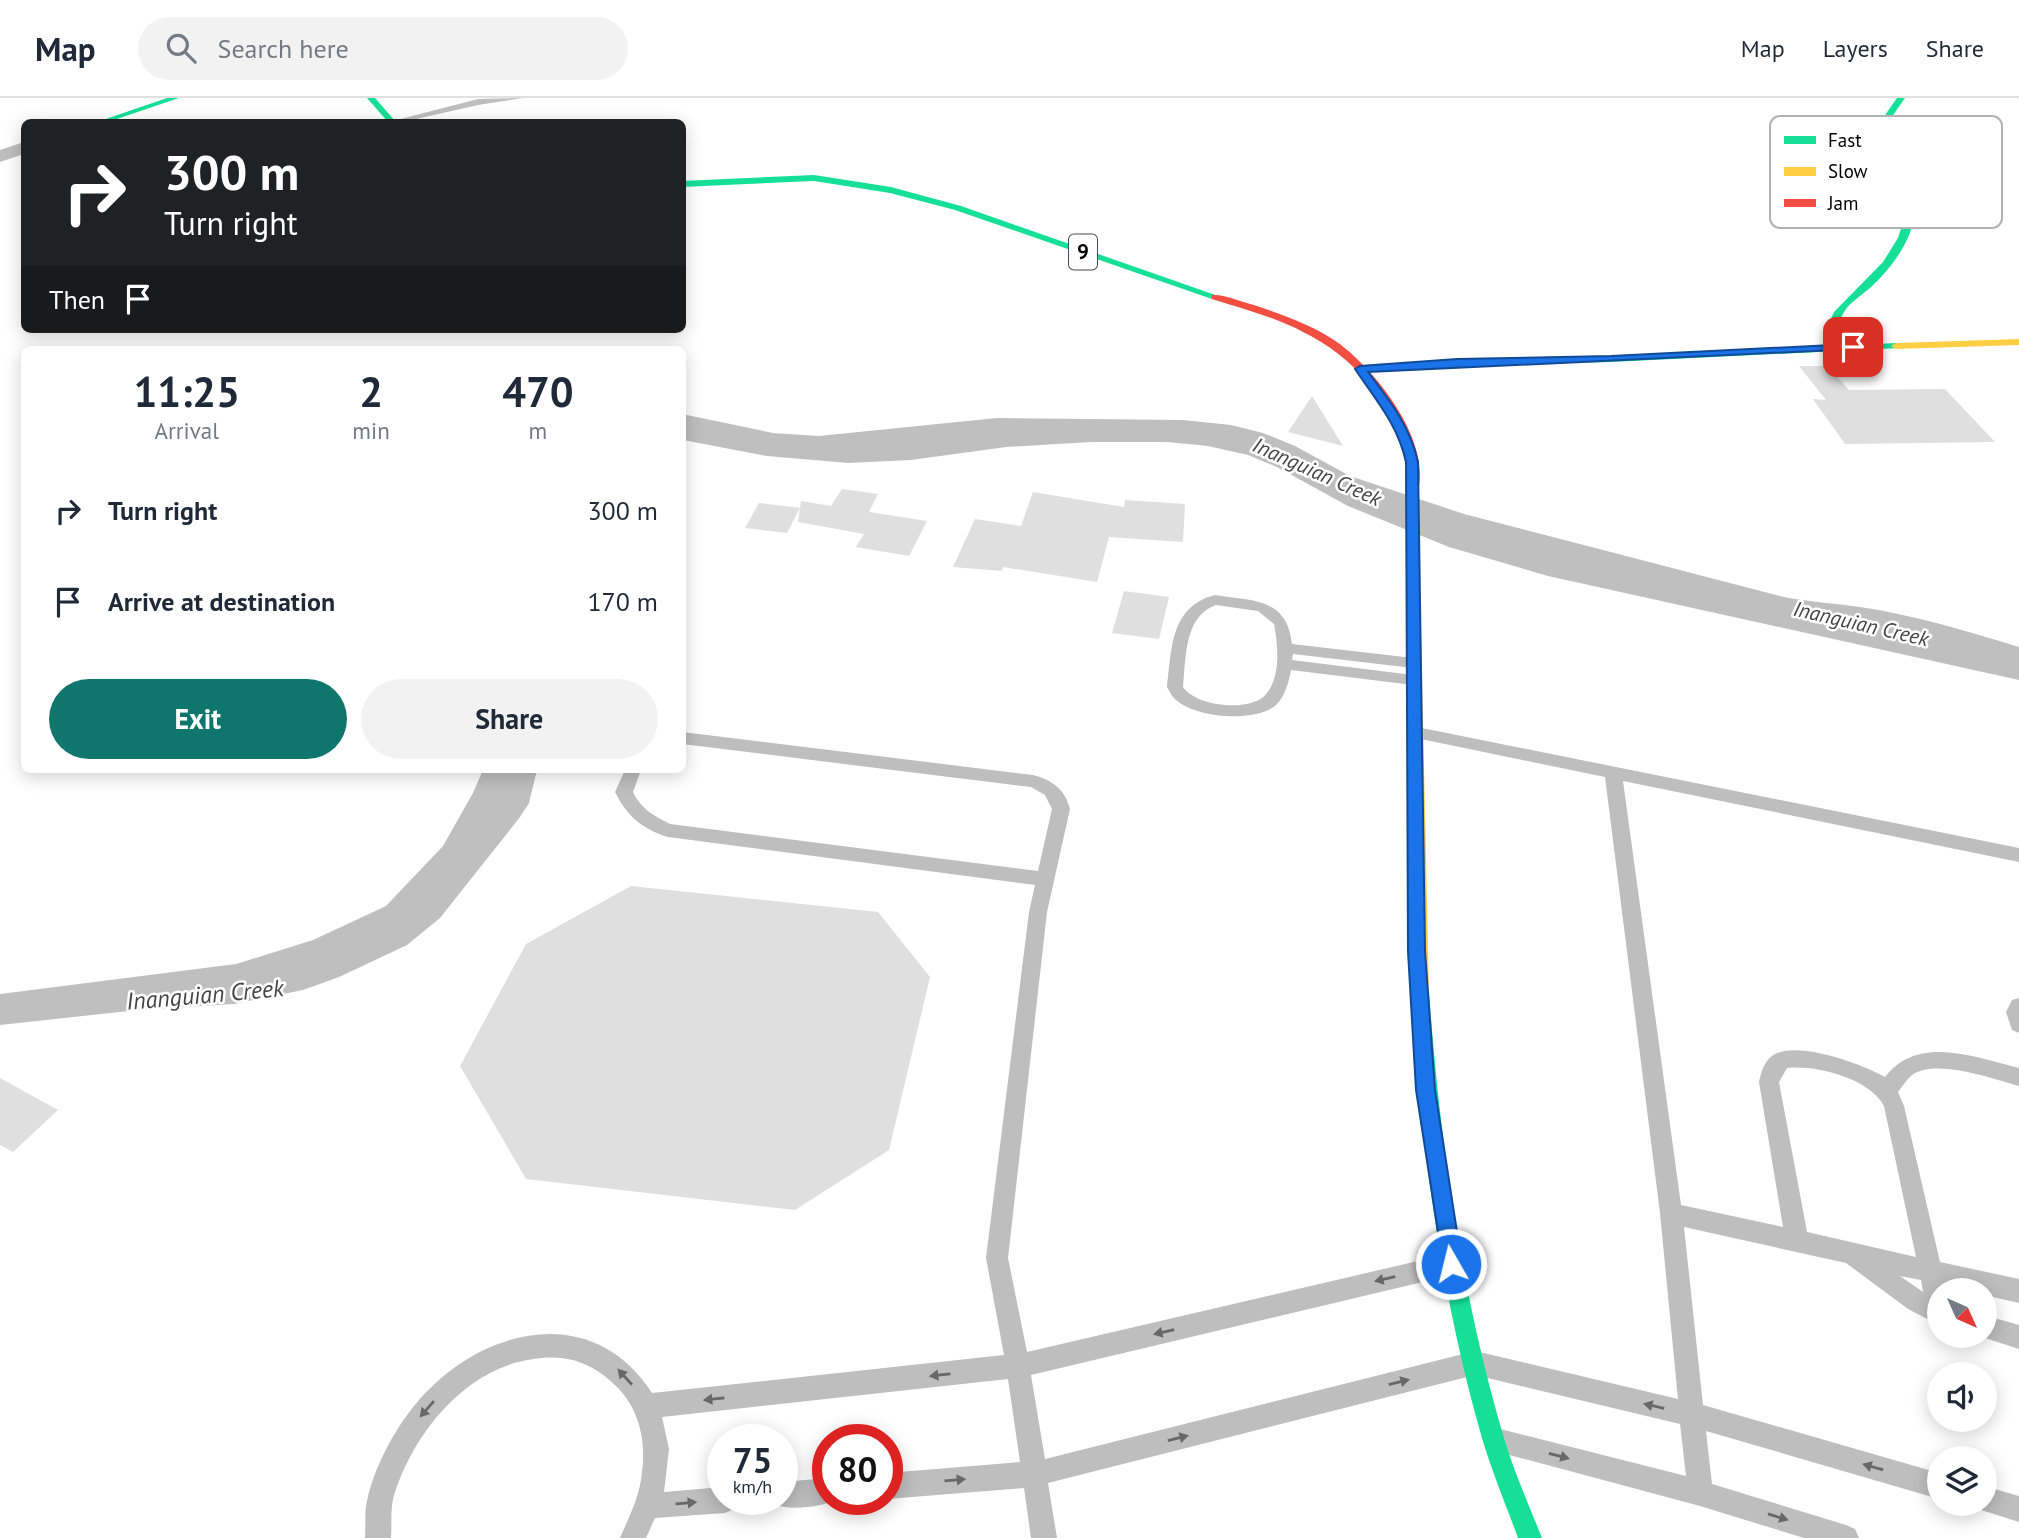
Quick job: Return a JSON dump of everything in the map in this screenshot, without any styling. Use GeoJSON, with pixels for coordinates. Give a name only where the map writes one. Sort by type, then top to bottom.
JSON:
{"type":"FeatureCollection","features":[{"type":"Feature","properties":{"kind":"main road"},"geometry":{"type":"LineString","coordinates":[[110,119],[175,98]]}},
{"type":"Feature","properties":{"kind":"main road"},"geometry":{"type":"LineString","coordinates":[[370,98],[390,119]]}},
{"type":"Feature","properties":{"kind":"main road"},"geometry":{"type":"LineString","coordinates":[[1886,116],[1901,98]]}},
{"type":"Feature","properties":{"kind":"main road","name":"9"},"geometry":{"type":"LineString","coordinates":[[686,184],[816,178],[901,192],[1292,323],[1331,343],[1360,369],[1397,418],[1408,442],[1412,462],[1417,951],[1426,1090],[1451,1264],[1493,1439],[1530,1538]]}},
{"type":"Feature","properties":{"kind":"main road"},"geometry":{"type":"LineString","coordinates":[[1830,348],[1832,327],[1840,310],[1870,282],[1893,255],[1906,228]]}},
{"type":"Feature","properties":{"kind":"main road"},"geometry":{"type":"LineString","coordinates":[[1360,369],[1457,362],[1611,359],[2019,342]]}},
{"type":"Feature","properties":{"kind":"street"},"geometry":{"type":"LineString","coordinates":[[0,156],[21,149]]}},
{"type":"Feature","properties":{"kind":"lane"},"geometry":{"type":"LineString","coordinates":[[444,98],[444,103],[449,108]]}},
{"type":"Feature","properties":{"kind":"lane"},"geometry":{"type":"LineString","coordinates":[[405,119],[449,108],[519,98]]}},
{"type":"Feature","properties":{"kind":"lane"},"geometry":{"type":"LineString","coordinates":[[1208,601],[1262,607],[1272,613],[1281,622],[1285,656],[1278,688],[1271,700],[1246,711],[1186,701],[1175,687],[1186,618],[1208,601]]}},
{"type":"Feature","properties":{"kind":"lane"},"geometry":{"type":"LineString","coordinates":[[1285,656],[1413,663]]}},
{"type":"Feature","properties":{"kind":"lane"},"geometry":{"type":"LineString","coordinates":[[1285,656],[1413,680]]}},
{"type":"Feature","properties":{"kind":"lane"},"geometry":{"type":"LineString","coordinates":[[1416,733],[2019,855]]}},
{"type":"Feature","properties":{"kind":"lane"},"geometry":{"type":"LineString","coordinates":[[686,738],[1033,780],[1049,788],[1059,799],[1061,809],[1044,879],[997,1258],[1018,1366],[1044,1538]]}},
{"type":"Feature","properties":{"kind":"lane"},"geometry":{"type":"LineString","coordinates":[[1613,771],[1671,1213],[1700,1493]]}},
{"type":"Feature","properties":{"kind":"lane"},"geometry":{"type":"LineString","coordinates":[[632,773],[624,792],[631,808],[642,819],[668,830],[1044,879]]}},
{"type":"Feature","properties":{"kind":"lane"},"geometry":{"type":"LineString","coordinates":[[2019,1006],[2016,1012],[2019,1024]]}},
{"type":"Feature","properties":{"kind":"lane"},"geometry":{"type":"LineString","coordinates":[[1797,1241],[1769,1082],[1771,1070],[1782,1060],[1799,1059],[1857,1073],[1887,1091],[1894,1106],[1932,1278]]}},
{"type":"Feature","properties":{"kind":"lane"},"geometry":{"type":"LineString","coordinates":[[1887,1091],[1905,1069],[1921,1061],[1941,1059],[2019,1077]]}},
{"type":"Feature","properties":{"kind":"lane"},"geometry":{"type":"LineString","coordinates":[[1671,1213],[2019,1291]]}},
{"type":"Feature","properties":{"kind":"lane"},"geometry":{"type":"LineString","coordinates":[[1849,1253],[1927,1306]]}},
{"type":"Feature","properties":{"kind":"lane"},"geometry":{"type":"LineString","coordinates":[[647,1406],[1018,1366],[1451,1264]]}},
{"type":"Feature","properties":{"kind":"lane"},"geometry":{"type":"LineString","coordinates":[[1997,1331],[2019,1337]]}},
{"type":"Feature","properties":{"kind":"lane"},"geometry":{"type":"LineString","coordinates":[[378,1538],[380,1498],[398,1449],[427,1406],[466,1373],[508,1351],[552,1344],[592,1352],[625,1373],[647,1406],[655,1437],[655,1459],[648,1506],[633,1538]]}},
{"type":"Feature","properties":{"kind":"lane"},"geometry":{"type":"LineString","coordinates":[[903,1485],[1034,1474],[1475,1363],[1691,1414],[1927,1483]]}},
{"type":"Feature","properties":{"kind":"lane"},"geometry":{"type":"LineString","coordinates":[[1493,1439],[1700,1493],[1846,1538]]}},
{"type":"Feature","properties":{"kind":"lane"},"geometry":{"type":"LineString","coordinates":[[648,1506],[707,1501]]}},
{"type":"Feature","properties":{"kind":"lane"},"geometry":{"type":"LineString","coordinates":[[1997,1503],[2019,1509]]}},
{"type":"Feature","properties":{"kind":"water","name":"Inanguian Creek"},"geometry":{"type":"Polygon","coordinates":[[[686,415],[773,433],[819,436],[997,418],[1183,420],[1231,425],[1263,433],[1295,446],[1350,476],[1464,514],[1784,597],[1900,614],[2019,647],[2019,680],[1548,576],[1449,547],[1348,506],[1277,467],[1248,455],[1208,446],[1167,442],[1091,442],[1006,447],[911,460],[848,463],[767,456],[686,441],[686,415]]]}},
{"type":"Feature","properties":{"kind":"water","name":"Inanguian Creek"},"geometry":{"type":"Polygon","coordinates":[[[482,773],[536,773],[529,803],[520,817],[440,918],[407,945],[339,977],[303,990],[234,1004],[138,1010],[0,1025],[0,994],[236,964],[313,940],[386,906],[443,846],[482,773]]]}},
{"type":"Feature","properties":{"kind":"building"},"geometry":{"type":"Polygon","coordinates":[[[1799,366],[1828,366],[1849,390],[1945,389],[1995,442],[1845,444],[1813,399],[1826,400],[1799,366]]]}},
{"type":"Feature","properties":{"kind":"building"},"geometry":{"type":"Polygon","coordinates":[[[1312,396],[1343,446],[1288,432],[1312,396]]]}},
{"type":"Feature","properties":{"kind":"building"},"geometry":{"type":"Polygon","coordinates":[[[842,489],[878,494],[869,512],[927,521],[909,556],[856,547],[864,534],[798,522],[801,501],[831,506],[842,489]]]}},
{"type":"Feature","properties":{"kind":"building"},"geometry":{"type":"Polygon","coordinates":[[[1033,492],[1124,507],[1125,500],[1185,504],[1183,542],[1109,537],[1097,582],[1003,567],[1002,571],[953,567],[975,519],[1021,526],[1033,492]]]}},
{"type":"Feature","properties":{"kind":"building"},"geometry":{"type":"Polygon","coordinates":[[[759,503],[800,508],[787,533],[745,528],[759,503]]]}},
{"type":"Feature","properties":{"kind":"building"},"geometry":{"type":"Polygon","coordinates":[[[1124,591],[1169,597],[1159,639],[1112,633],[1124,591]]]}},
{"type":"Feature","properties":{"kind":"building"},"geometry":{"type":"Polygon","coordinates":[[[631,886],[878,912],[930,977],[889,1150],[795,1210],[526,1179],[460,1066],[526,944],[631,886]]]}},
{"type":"Feature","properties":{"kind":"building"},"geometry":{"type":"Polygon","coordinates":[[[0,1078],[58,1110],[13,1152],[0,1145],[0,1078]]]}},
{"type":"Feature","properties":{"kind":"traffic: fast"},"geometry":{"type":"LineString","coordinates":[[110,119],[175,98]]}},
{"type":"Feature","properties":{"kind":"traffic: fast"},"geometry":{"type":"LineString","coordinates":[[371,98],[389,119]]}},
{"type":"Feature","properties":{"kind":"traffic: fast"},"geometry":{"type":"LineString","coordinates":[[1888,116],[1901,98]]}},
{"type":"Feature","properties":{"kind":"traffic: fast"},"geometry":{"type":"LineString","coordinates":[[686,184],[814,178],[891,190],[958,208],[1216,297]]}},
{"type":"Feature","properties":{"kind":"traffic: fast"},"geometry":{"type":"LineString","coordinates":[[1830,348],[1833,325],[1842,308],[1887,264],[1906,228]]}},
{"type":"Feature","properties":{"kind":"traffic: fast"},"geometry":{"type":"LineString","coordinates":[[1360,369],[1457,362],[1611,359],[1896,346]]}},
{"type":"Feature","properties":{"kind":"traffic: fast"},"geometry":{"type":"LineString","coordinates":[[1420,992],[1429,1105],[1453,1273],[1493,1438],[1530,1538]]}},
{"type":"Feature","properties":{"kind":"traffic: slow"},"geometry":{"type":"LineString","coordinates":[[1896,346],[2019,342]]}},
{"type":"Feature","properties":{"kind":"traffic: slow"},"geometry":{"type":"LineString","coordinates":[[1412,494],[1420,992]]}},
{"type":"Feature","properties":{"kind":"traffic: jam"},"geometry":{"type":"LineString","coordinates":[[1216,297],[1268,313],[1318,335],[1365,372],[1400,424],[1412,462],[1412,494]]}},
{"type":"Feature","properties":{"kind":"route"},"geometry":{"type":"LineString","coordinates":[[1451,1264],[1426,1090],[1417,951],[1412,462],[1408,442],[1397,418],[1360,369],[1457,362],[1611,359],[1853,347]]}}]}
